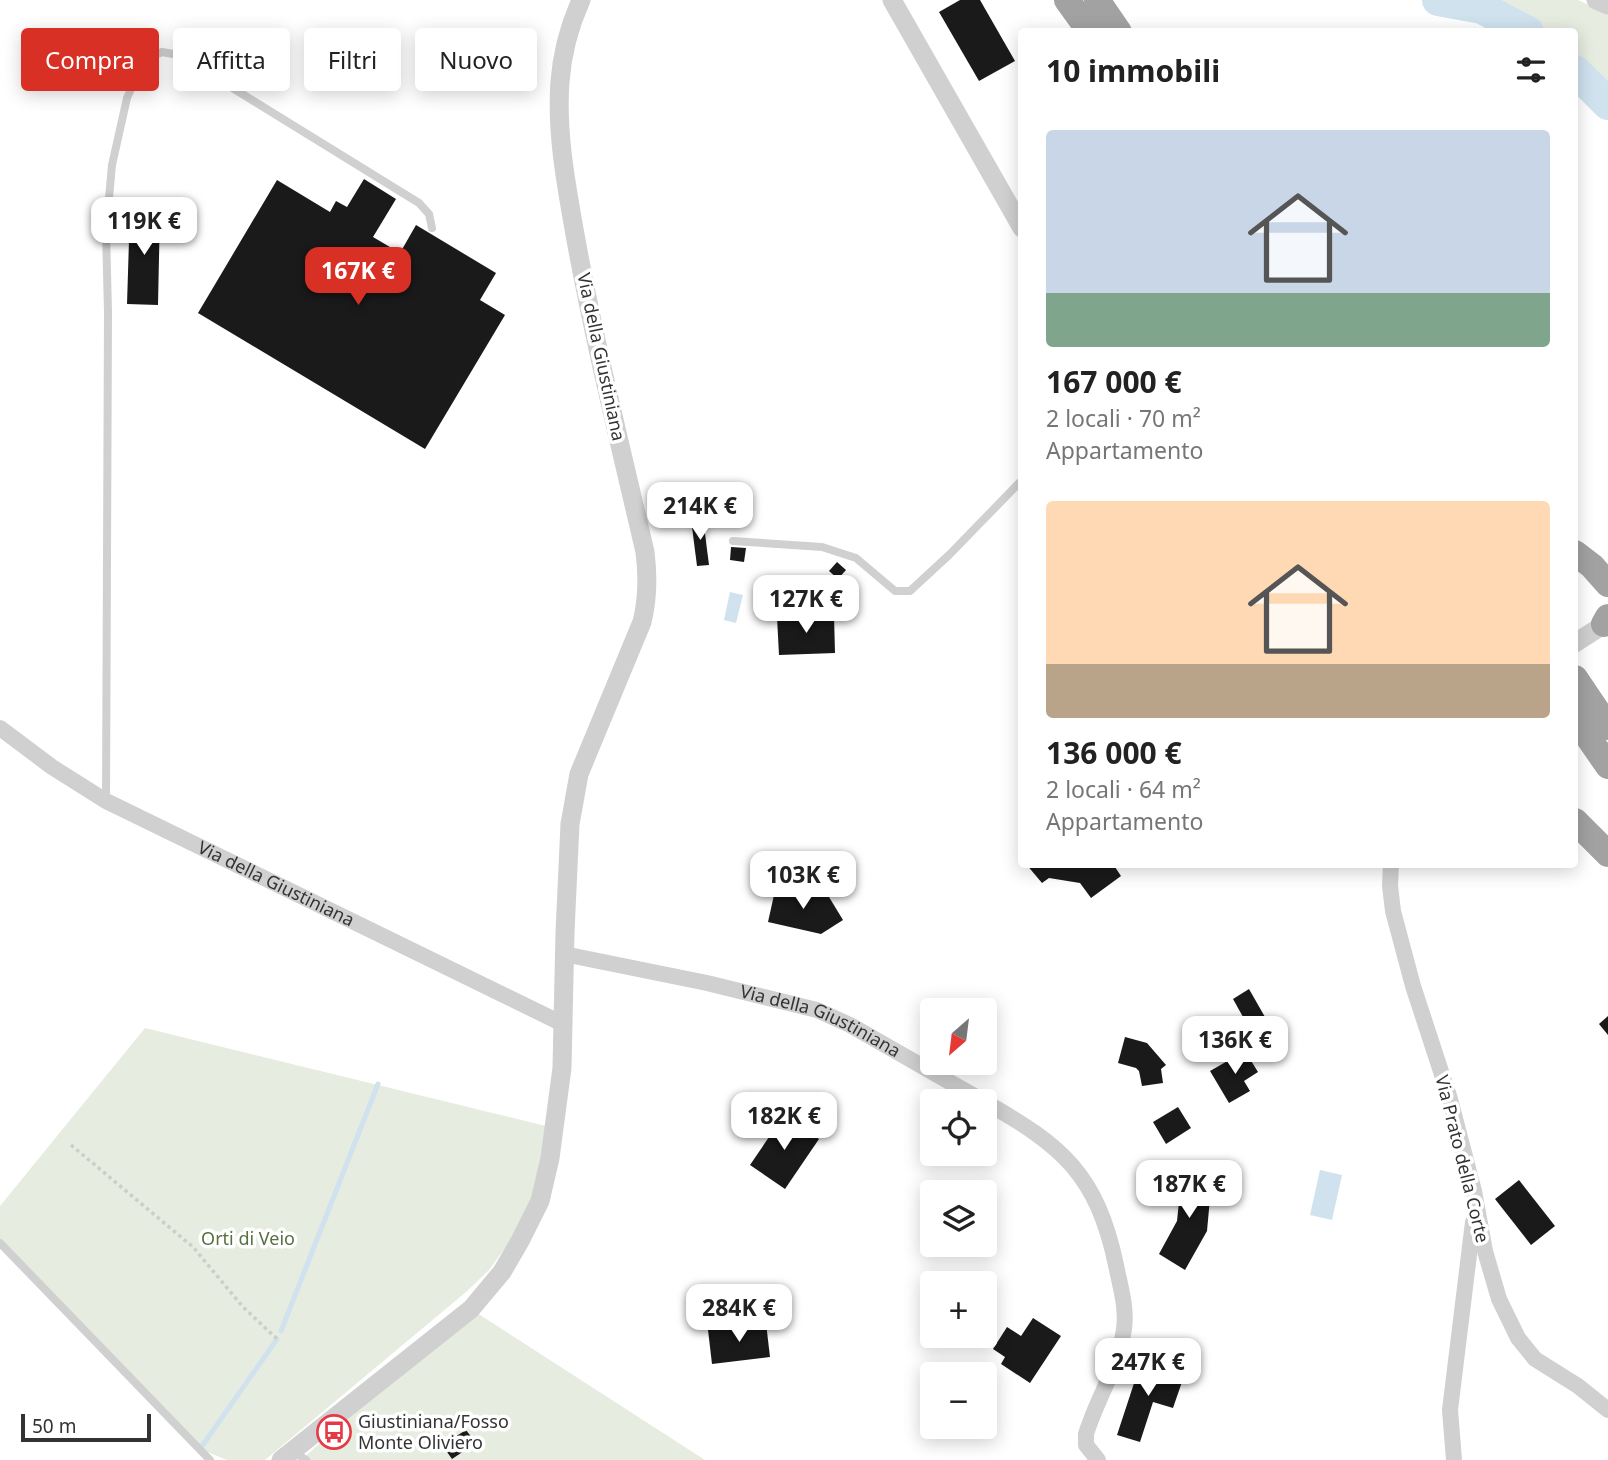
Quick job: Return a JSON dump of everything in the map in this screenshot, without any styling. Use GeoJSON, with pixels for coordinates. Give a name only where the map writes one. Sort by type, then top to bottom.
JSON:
{"type":"FeatureCollection","features":[{"type":"Feature","properties":{"kind":"highway"},"geometry":{"type":"LineString","coordinates":[[1068,0],[1087,28]]}},
{"type":"Feature","properties":{"kind":"highway"},"geometry":{"type":"LineString","coordinates":[[1097,0],[1116,28]]}},
{"type":"Feature","properties":{"kind":"highway"},"geometry":{"type":"LineString","coordinates":[[1578,682],[1608,727]]}},
{"type":"Feature","properties":{"kind":"highway"},"geometry":{"type":"LineString","coordinates":[[1578,722],[1608,766]]}},
{"type":"Feature","properties":{"kind":"highway"},"geometry":{"type":"LineString","coordinates":[[1578,824],[1608,855]]}},
{"type":"Feature","properties":{"kind":"street","name":"Via della Giustiniana"},"geometry":{"type":"LineString","coordinates":[[293,1457],[471,1308],[502,1272],[540,1201],[552,1147],[562,1068],[570,824],[579,774],[642,622],[648,586],[645,552],[587,304],[567,188],[559,84],[566,37],[581,0]]}},
{"type":"Feature","properties":{"kind":"street"},"geometry":{"type":"LineString","coordinates":[[892,0],[1018,221]]}},
{"type":"Feature","properties":{"kind":"street"},"geometry":{"type":"LineString","coordinates":[[1595,0],[1608,5]]}},
{"type":"Feature","properties":{"kind":"street"},"geometry":{"type":"LineString","coordinates":[[1578,641],[1607,622]]}},
{"type":"Feature","properties":{"kind":"street","name":"Via della Giustiniana"},"geometry":{"type":"LineString","coordinates":[[0,729],[52,767],[106,801],[563,1024]]}},
{"type":"Feature","properties":{"kind":"street","name":"Via Prato della Corte"},"geometry":{"type":"LineString","coordinates":[[1391,868],[1393,911],[1413,986],[1450,1099],[1499,1299],[1518,1338],[1535,1359],[1578,1386],[1608,1410]]}},
{"type":"Feature","properties":{"kind":"street","name":"Via della Giustiniana"},"geometry":{"type":"LineString","coordinates":[[564,954],[707,983],[817,1010],[850,1025],[963,1089]]}},
{"type":"Feature","properties":{"kind":"street","name":"Via della Giustiniana"},"geometry":{"type":"LineString","coordinates":[[997,1108],[1026,1125],[1069,1162],[1100,1207],[1108,1230],[1125,1314],[1118,1353],[1086,1434],[1086,1445],[1098,1460]]}},
{"type":"Feature","properties":{"kind":"street"},"geometry":{"type":"LineString","coordinates":[[1454,1460],[1450,1410],[1472,1241],[1474,1191]]}},
{"type":"Feature","properties":{"kind":"lane"},"geometry":{"type":"LineString","coordinates":[[106,801],[106,231],[112,165],[127,98],[142,64],[162,52],[179,55],[419,203],[429,214],[432,228]]}},
{"type":"Feature","properties":{"kind":"lane"},"geometry":{"type":"LineString","coordinates":[[733,541],[822,547],[856,558],[895,591],[910,591],[1018,484]]}},
{"type":"Feature","properties":{"kind":"lane"},"geometry":{"type":"LineString","coordinates":[[0,1243],[210,1460]]}},
{"type":"Feature","properties":{"kind":"path"},"geometry":{"type":"LineString","coordinates":[[71,1145],[193,1247],[243,1307],[277,1339]]}},
{"type":"Feature","properties":{"kind":"green space"},"geometry":{"type":"Polygon","coordinates":[[[1468,0],[1578,0],[1608,14],[1608,99],[1578,64],[1578,28],[1534,28],[1493,1],[1468,0]]]}},
{"type":"Feature","properties":{"kind":"green space","name":"Orti di Veio"},"geometry":{"type":"Polygon","coordinates":[[[145,1028],[554,1128],[528,1208],[508,1244],[489,1270],[265,1460],[227,1460],[200,1449],[0,1243],[0,1206],[145,1028]]]}},
{"type":"Feature","properties":{"kind":"green space"},"geometry":{"type":"Polygon","coordinates":[[[471,1309],[705,1460],[301,1460],[471,1309]]]}},
{"type":"Feature","properties":{"kind":"water"},"geometry":{"type":"Polygon","coordinates":[[[730,592],[743,595],[736,623],[724,620],[730,592]]]}},
{"type":"Feature","properties":{"kind":"water"},"geometry":{"type":"Polygon","coordinates":[[[1320,1170],[1342,1175],[1332,1220],[1310,1215],[1320,1170]]]}},
{"type":"Feature","properties":{"kind":"building"},"geometry":{"type":"Polygon","coordinates":[[[960,0],[980,0],[1015,61],[979,81],[939,12],[960,0]]]}},
{"type":"Feature","properties":{"kind":"building"},"geometry":{"type":"Polygon","coordinates":[[[364,179],[396,199],[373,237],[400,253],[416,225],[496,273],[480,300],[505,315],[425,449],[198,313],[277,180],[330,212],[336,201],[347,207],[364,179]]]}},
{"type":"Feature","properties":{"kind":"building"},"geometry":{"type":"Polygon","coordinates":[[[130,209],[160,210],[158,305],[127,304],[130,209]]]}},
{"type":"Feature","properties":{"kind":"building"},"geometry":{"type":"Polygon","coordinates":[[[703,518],[709,565],[697,566],[691,519],[703,518]]]}},
{"type":"Feature","properties":{"kind":"building"},"geometry":{"type":"Polygon","coordinates":[[[731,547],[746,548],[744,562],[730,560],[731,547]]]}},
{"type":"Feature","properties":{"kind":"building"},"geometry":{"type":"Polygon","coordinates":[[[837,562],[846,570],[838,579],[829,571],[837,562]]]}},
{"type":"Feature","properties":{"kind":"building"},"geometry":{"type":"Polygon","coordinates":[[[834,615],[835,653],[779,655],[777,617],[834,615]]]}},
{"type":"Feature","properties":{"kind":"building"},"geometry":{"type":"Polygon","coordinates":[[[1029,868],[1116,868],[1121,876],[1091,898],[1080,883],[1049,878],[1042,883],[1029,868]]]}},
{"type":"Feature","properties":{"kind":"building"},"geometry":{"type":"Polygon","coordinates":[[[776,886],[829,897],[843,920],[821,934],[768,922],[776,886]]]}},
{"type":"Feature","properties":{"kind":"building"},"geometry":{"type":"Polygon","coordinates":[[[1249,989],[1269,1024],[1252,1033],[1233,999],[1249,989]]]}},
{"type":"Feature","properties":{"kind":"building"},"geometry":{"type":"Polygon","coordinates":[[[1608,1016],[1608,1035],[1599,1024],[1608,1016]]]}},
{"type":"Feature","properties":{"kind":"building"},"geometry":{"type":"Polygon","coordinates":[[[1125,1037],[1147,1043],[1166,1065],[1161,1069],[1163,1083],[1142,1086],[1136,1068],[1118,1063],[1125,1037]]]}},
{"type":"Feature","properties":{"kind":"building"},"geometry":{"type":"Polygon","coordinates":[[[1245,1051],[1258,1072],[1244,1081],[1250,1091],[1229,1103],[1210,1071],[1245,1051]]]}},
{"type":"Feature","properties":{"kind":"building"},"geometry":{"type":"Polygon","coordinates":[[[1178,1107],[1191,1128],[1166,1144],[1153,1122],[1178,1107]]]}},
{"type":"Feature","properties":{"kind":"building"},"geometry":{"type":"Polygon","coordinates":[[[784,1115],[819,1139],[785,1189],[750,1165],[784,1115]]]}},
{"type":"Feature","properties":{"kind":"building"},"geometry":{"type":"Polygon","coordinates":[[[1182,1173],[1212,1176],[1207,1231],[1185,1270],[1159,1254],[1177,1221],[1182,1173]]]}},
{"type":"Feature","properties":{"kind":"building"},"geometry":{"type":"Polygon","coordinates":[[[1519,1180],[1555,1226],[1531,1245],[1495,1199],[1519,1180]]]}},
{"type":"Feature","properties":{"kind":"building"},"geometry":{"type":"Polygon","coordinates":[[[1033,1318],[1061,1336],[1030,1383],[1001,1364],[1005,1357],[993,1349],[997,1348],[997,1343],[1007,1327],[1021,1336],[1033,1318]]]}},
{"type":"Feature","properties":{"kind":"building"},"geometry":{"type":"Polygon","coordinates":[[[766,1323],[770,1357],[712,1364],[708,1330],[766,1323]]]}},
{"type":"Feature","properties":{"kind":"building"},"geometry":{"type":"Polygon","coordinates":[[[1141,1362],[1184,1376],[1173,1408],[1153,1402],[1140,1442],[1117,1435],[1141,1362]]]}},
{"type":"Feature","properties":{"kind":"building"},"geometry":{"type":"Polygon","coordinates":[[[466,1430],[476,1443],[452,1459],[442,1445],[466,1430]]]}},
{"type":"Feature","properties":{"kind":"waterway"},"geometry":{"type":"LineString","coordinates":[[1438,0],[1482,8],[1520,28]]}},
{"type":"Feature","properties":{"kind":"waterway"},"geometry":{"type":"LineString","coordinates":[[1578,74],[1608,104]]}},
{"type":"Feature","properties":{"kind":"waterway"},"geometry":{"type":"LineString","coordinates":[[281,1331],[378,1084]]}},
{"type":"Feature","properties":{"kind":"waterway"},"geometry":{"type":"LineString","coordinates":[[200,1449],[277,1339]]}},
{"type":"Feature","properties":{"kind":"place","name":"Giustiniana/Fosso Monte Oliviero"},"geometry":{"type":"Point","coordinates":[334,1432]}}]}
